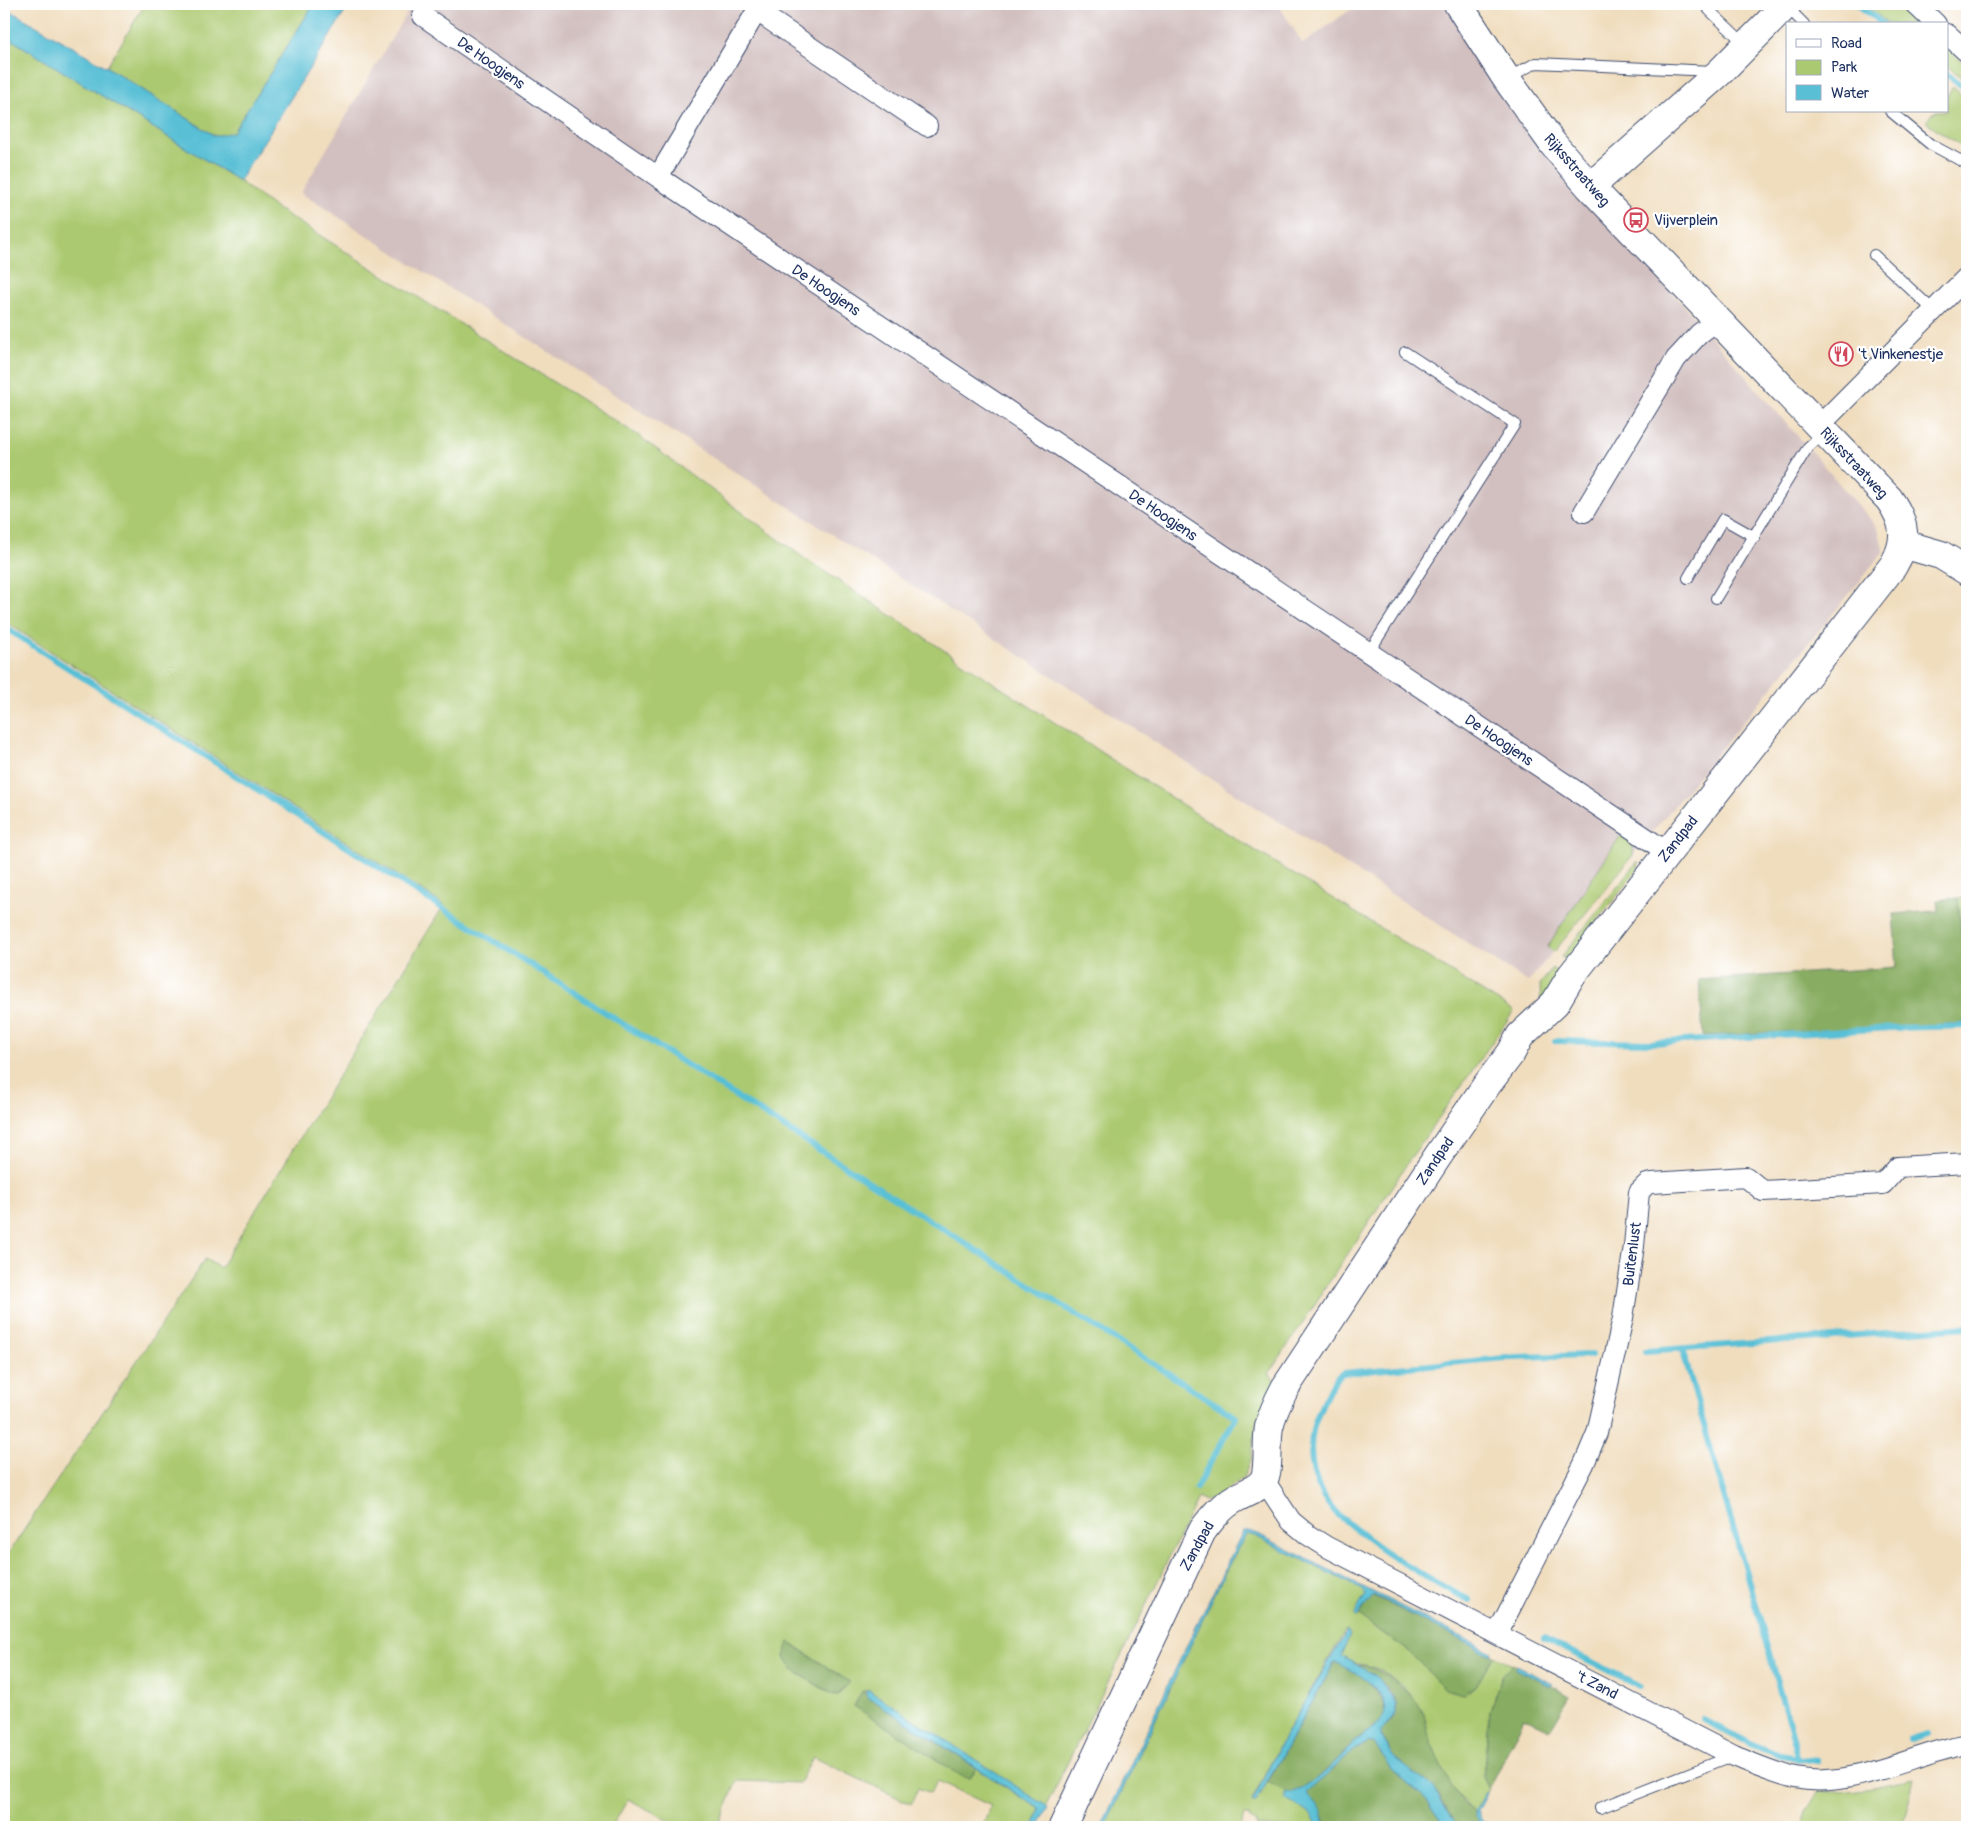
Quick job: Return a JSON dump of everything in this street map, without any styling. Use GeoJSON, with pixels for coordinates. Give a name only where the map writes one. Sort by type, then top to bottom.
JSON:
{"type":"FeatureCollection","features":[{"type":"Feature","properties":{"kind":"street","name":"Rijksstraatweg"},"geometry":{"type":"LineString","coordinates":[[1458,4],[1506,78],[1553,144],[1590,187],[1889,499],[1897,510],[1904,532],[1903,544]]}},
{"type":"Feature","properties":{"kind":"street"},"geometry":{"type":"LineString","coordinates":[[1914,4],[1934,22]]}},
{"type":"Feature","properties":{"kind":"street"},"geometry":{"type":"LineString","coordinates":[[658,177],[759,7],[927,126]]}},
{"type":"Feature","properties":{"kind":"street"},"geometry":{"type":"LineString","coordinates":[[1590,187],[1720,72],[1746,44],[1792,11]]}},
{"type":"Feature","properties":{"kind":"street","name":"De Hoogjens"},"geometry":{"type":"LineString","coordinates":[[424,16],[658,177],[1668,852]]}},
{"type":"Feature","properties":{"kind":"street"},"geometry":{"type":"LineString","coordinates":[[1948,35],[1967,52]]}},
{"type":"Feature","properties":{"kind":"street"},"geometry":{"type":"LineString","coordinates":[[1822,429],[1933,310],[1967,277]]}},
{"type":"Feature","properties":{"kind":"street"},"geometry":{"type":"LineString","coordinates":[[1584,512],[1676,359],[1699,334],[1717,320]]}},
{"type":"Feature","properties":{"kind":"street"},"geometry":{"type":"LineString","coordinates":[[1903,544],[1941,555],[1967,571]]}},
{"type":"Feature","properties":{"kind":"street","name":"Zandpad"},"geometry":{"type":"LineString","coordinates":[[1063,1827],[1202,1531],[1218,1510],[1256,1488],[1264,1480],[1267,1469],[1266,1450],[1269,1427],[1276,1404],[1285,1388],[1438,1156],[1511,1053],[1520,1036],[1555,1003],[1571,976],[1893,566],[1903,544]]}},
{"type":"Feature","properties":{"kind":"street","name":"Buitenlust"},"geometry":{"type":"LineString","coordinates":[[1497,1634],[1584,1464],[1597,1433],[1623,1318],[1634,1246],[1639,1192],[1642,1188],[1646,1184],[1663,1182],[1746,1177],[1763,1191],[1883,1184],[1898,1168],[1967,1163]]}},
{"type":"Feature","properties":{"kind":"street","name":"'t Zand"},"geometry":{"type":"LineString","coordinates":[[1264,1480],[1291,1520],[1308,1535],[1327,1547],[1734,1756],[1764,1769],[1796,1778],[1818,1780],[1846,1778],[1967,1744]]}},
{"type":"Feature","properties":{"kind":"lane"},"geometry":{"type":"LineString","coordinates":[[1707,4],[1709,10],[1746,44]]}},
{"type":"Feature","properties":{"kind":"lane"},"geometry":{"type":"LineString","coordinates":[[1506,78],[1536,63],[1720,72]]}},
{"type":"Feature","properties":{"kind":"lane"},"geometry":{"type":"LineString","coordinates":[[1891,112],[1930,144],[1967,164]]}},
{"type":"Feature","properties":{"kind":"lane"},"geometry":{"type":"LineString","coordinates":[[1874,255],[1933,310]]}},
{"type":"Feature","properties":{"kind":"lane"},"geometry":{"type":"LineString","coordinates":[[1369,652],[1515,424],[1405,352]]}},
{"type":"Feature","properties":{"kind":"lane"},"geometry":{"type":"LineString","coordinates":[[1716,598],[1755,537],[1808,447],[1822,429]]}},
{"type":"Feature","properties":{"kind":"lane"},"geometry":{"type":"LineString","coordinates":[[1688,578],[1723,519],[1755,537]]}},
{"type":"Feature","properties":{"kind":"lane"},"geometry":{"type":"LineString","coordinates":[[1600,1808],[1734,1756]]}},
{"type":"Feature","properties":{"kind":"shaded area"},"geometry":{"type":"Polygon","coordinates":[[[412,4],[1278,4],[1303,44],[1358,4],[1455,4],[1548,150],[1878,528],[1884,552],[1528,982],[301,193],[412,4]]]}},
{"type":"Feature","properties":{"kind":"green space"},"geometry":{"type":"Polygon","coordinates":[[[145,4],[314,4],[233,133],[215,136],[107,67],[145,4]]]}},
{"type":"Feature","properties":{"kind":"green space"},"geometry":{"type":"Polygon","coordinates":[[[1864,4],[1899,4],[1919,22],[1886,22],[1864,4]]]}},
{"type":"Feature","properties":{"kind":"green space"},"geometry":{"type":"Polygon","coordinates":[[[4,35],[239,181],[273,206],[636,434],[804,558],[1018,699],[1203,818],[1514,1011],[1410,1159],[1269,1374],[1278,1382],[1257,1420],[1251,1460],[1243,1478],[1214,1499],[1204,1501],[1198,1498],[1046,1806],[870,1691],[862,1691],[854,1706],[970,1778],[976,1768],[1040,1809],[1033,1827],[982,1827],[991,1806],[938,1781],[930,1793],[918,1788],[911,1804],[813,1757],[799,1783],[737,1781],[718,1827],[681,1827],[628,1799],[612,1827],[4,1827],[4,1560],[205,1259],[220,1268],[444,905],[4,621],[4,35]],[[790,1642],[786,1660],[796,1672],[831,1694],[837,1695],[849,1682],[790,1642]]]}},
{"type":"Feature","properties":{"kind":"green space"},"geometry":{"type":"Polygon","coordinates":[[[1948,48],[1967,66],[1967,81],[1948,67],[1948,48]]]}},
{"type":"Feature","properties":{"kind":"green space"},"geometry":{"type":"Polygon","coordinates":[[[1953,87],[1967,100],[1967,150],[1926,122],[1934,112],[1948,112],[1948,94],[1953,87]]]}},
{"type":"Feature","properties":{"kind":"green space"},"geometry":{"type":"Polygon","coordinates":[[[1620,836],[1624,836],[1633,845],[1633,855],[1554,952],[1547,947],[1620,836]]]}},
{"type":"Feature","properties":{"kind":"green space"},"geometry":{"type":"Polygon","coordinates":[[[1638,861],[1639,868],[1567,959],[1561,957],[1638,861]]]}},
{"type":"Feature","properties":{"kind":"green space"},"geometry":{"type":"Polygon","coordinates":[[[1967,897],[1967,977],[1965,976],[1958,898],[1967,897]]]}},
{"type":"Feature","properties":{"kind":"green space"},"geometry":{"type":"Polygon","coordinates":[[[1958,898],[1965,976],[1967,977],[1967,1023],[1703,1036],[1699,980],[1897,967],[1893,914],[1938,911],[1937,900],[1958,898]]]}},
{"type":"Feature","properties":{"kind":"green space"},"geometry":{"type":"Polygon","coordinates":[[[1552,968],[1561,974],[1541,1008],[1540,985],[1552,968]]]}},
{"type":"Feature","properties":{"kind":"green space"},"geometry":{"type":"Polygon","coordinates":[[[1246,1534],[1255,1535],[1363,1590],[1366,1594],[1357,1618],[1359,1616],[1407,1650],[1446,1689],[1471,1690],[1476,1686],[1494,1655],[1512,1664],[1503,1673],[1490,1710],[1483,1777],[1489,1789],[1475,1813],[1460,1798],[1438,1762],[1430,1742],[1422,1712],[1413,1697],[1396,1680],[1376,1668],[1350,1662],[1341,1656],[1350,1635],[1345,1631],[1284,1737],[1252,1800],[1256,1802],[1268,1782],[1288,1792],[1285,1793],[1289,1802],[1306,1811],[1318,1827],[1257,1827],[1256,1823],[1249,1818],[1250,1816],[1245,1816],[1240,1827],[1105,1827],[1225,1572],[1246,1534]]]}},
{"type":"Feature","properties":{"kind":"green space"},"geometry":{"type":"Polygon","coordinates":[[[1371,1595],[1494,1655],[1476,1686],[1463,1694],[1445,1689],[1407,1650],[1359,1616],[1371,1595]]]}},
{"type":"Feature","properties":{"kind":"green space"},"geometry":{"type":"Polygon","coordinates":[[[789,1642],[850,1682],[838,1695],[832,1694],[796,1672],[784,1657],[789,1642]]]}},
{"type":"Feature","properties":{"kind":"green space"},"geometry":{"type":"Polygon","coordinates":[[[1334,1663],[1350,1668],[1375,1689],[1385,1705],[1384,1717],[1310,1784],[1303,1789],[1289,1792],[1268,1782],[1334,1663]]]}},
{"type":"Feature","properties":{"kind":"green space"},"geometry":{"type":"Polygon","coordinates":[[[1512,1664],[1570,1696],[1550,1730],[1524,1718],[1489,1789],[1483,1777],[1490,1710],[1503,1673],[1512,1664]]]}},
{"type":"Feature","properties":{"kind":"green space"},"geometry":{"type":"Polygon","coordinates":[[[1356,1665],[1368,1666],[1390,1677],[1417,1702],[1424,1714],[1430,1741],[1444,1772],[1462,1802],[1475,1813],[1482,1827],[1458,1827],[1439,1796],[1397,1761],[1380,1733],[1395,1715],[1395,1700],[1377,1679],[1356,1665]]]}},
{"type":"Feature","properties":{"kind":"green space"},"geometry":{"type":"Polygon","coordinates":[[[863,1691],[869,1698],[976,1768],[970,1778],[963,1777],[854,1706],[863,1691]]]}},
{"type":"Feature","properties":{"kind":"green space"},"geometry":{"type":"Polygon","coordinates":[[[1368,1741],[1374,1743],[1393,1770],[1427,1800],[1446,1827],[1326,1827],[1321,1812],[1306,1793],[1351,1752],[1368,1741]]]}},
{"type":"Feature","properties":{"kind":"green space"},"geometry":{"type":"Polygon","coordinates":[[[1913,1780],[1901,1827],[1803,1827],[1807,1812],[1819,1792],[1855,1790],[1913,1780]]]}},
{"type":"Feature","properties":{"kind":"water"},"geometry":{"type":"Polygon","coordinates":[[[314,4],[350,4],[239,181],[4,35],[4,7],[107,67],[215,136],[233,132],[314,4]]]}},
{"type":"Feature","properties":{"kind":"water"},"geometry":{"type":"Polygon","coordinates":[[[1243,1531],[1258,1534],[1492,1652],[1492,1654],[1373,1595],[1356,1618],[1354,1615],[1366,1594],[1363,1590],[1255,1536],[1246,1534],[1225,1572],[1105,1827],[1101,1827],[1185,1649],[1243,1531]]]}},
{"type":"Feature","properties":{"kind":"water"},"geometry":{"type":"Polygon","coordinates":[[[1347,1631],[1350,1635],[1341,1656],[1376,1676],[1396,1705],[1396,1713],[1381,1731],[1381,1736],[1397,1761],[1431,1786],[1458,1827],[1446,1827],[1427,1800],[1393,1770],[1374,1743],[1368,1741],[1351,1752],[1306,1793],[1322,1812],[1326,1827],[1318,1827],[1308,1812],[1285,1799],[1285,1793],[1301,1789],[1319,1777],[1354,1743],[1379,1723],[1384,1716],[1385,1704],[1382,1696],[1376,1689],[1361,1676],[1337,1663],[1334,1663],[1256,1802],[1252,1802],[1284,1737],[1347,1631]]]}},
{"type":"Feature","properties":{"kind":"water"},"geometry":{"type":"Polygon","coordinates":[[[1516,1665],[1553,1684],[1551,1686],[1515,1669],[1516,1665]]]}},
{"type":"Feature","properties":{"kind":"water"},"geometry":{"type":"Polygon","coordinates":[[[866,1691],[870,1691],[1048,1807],[1038,1827],[1033,1827],[1040,1809],[869,1698],[866,1695],[866,1691]]]}},
{"type":"Feature","properties":{"kind":"water"},"geometry":{"type":"Polygon","coordinates":[[[1486,1792],[1487,1794],[1478,1811],[1481,1819],[1488,1827],[1482,1827],[1475,1811],[1486,1792]]]}},
{"type":"Feature","properties":{"kind":"waterway"},"geometry":{"type":"LineString","coordinates":[[1857,4],[1880,22]]}},
{"type":"Feature","properties":{"kind":"waterway"},"geometry":{"type":"LineString","coordinates":[[1948,75],[1967,90]]}},
{"type":"Feature","properties":{"kind":"waterway"},"geometry":{"type":"LineString","coordinates":[[4,627],[1236,1417],[1196,1488]]}},
{"type":"Feature","properties":{"kind":"waterway"},"geometry":{"type":"LineString","coordinates":[[1555,1041],[1651,1043],[1892,1028],[1967,1026]]}},
{"type":"Feature","properties":{"kind":"waterway"},"geometry":{"type":"LineString","coordinates":[[1645,1351],[1967,1327]]}},
{"type":"Feature","properties":{"kind":"waterway"},"geometry":{"type":"LineString","coordinates":[[1682,1348],[1799,1759]]}},
{"type":"Feature","properties":{"kind":"waterway"},"geometry":{"type":"LineString","coordinates":[[1469,1600],[1401,1562],[1349,1524],[1329,1505],[1314,1473],[1311,1449],[1314,1425],[1325,1398],[1332,1385],[1343,1373],[1516,1357],[1592,1355]]}},
{"type":"Feature","properties":{"kind":"waterway"},"geometry":{"type":"LineString","coordinates":[[1544,1638],[1640,1686]]}},
{"type":"Feature","properties":{"kind":"waterway"},"geometry":{"type":"LineString","coordinates":[[1703,1720],[1780,1755],[1818,1761]]}},
{"type":"Feature","properties":{"kind":"waterway"},"geometry":{"type":"LineString","coordinates":[[1911,1739],[1926,1734]]}},
{"type":"Feature","properties":{"kind":"place","name":"Vijverplein"},"geometry":{"type":"Point","coordinates":[1636,220]}},
{"type":"Feature","properties":{"kind":"place","name":"'t Vinkenestje"},"geometry":{"type":"Point","coordinates":[1841,354]}}]}
